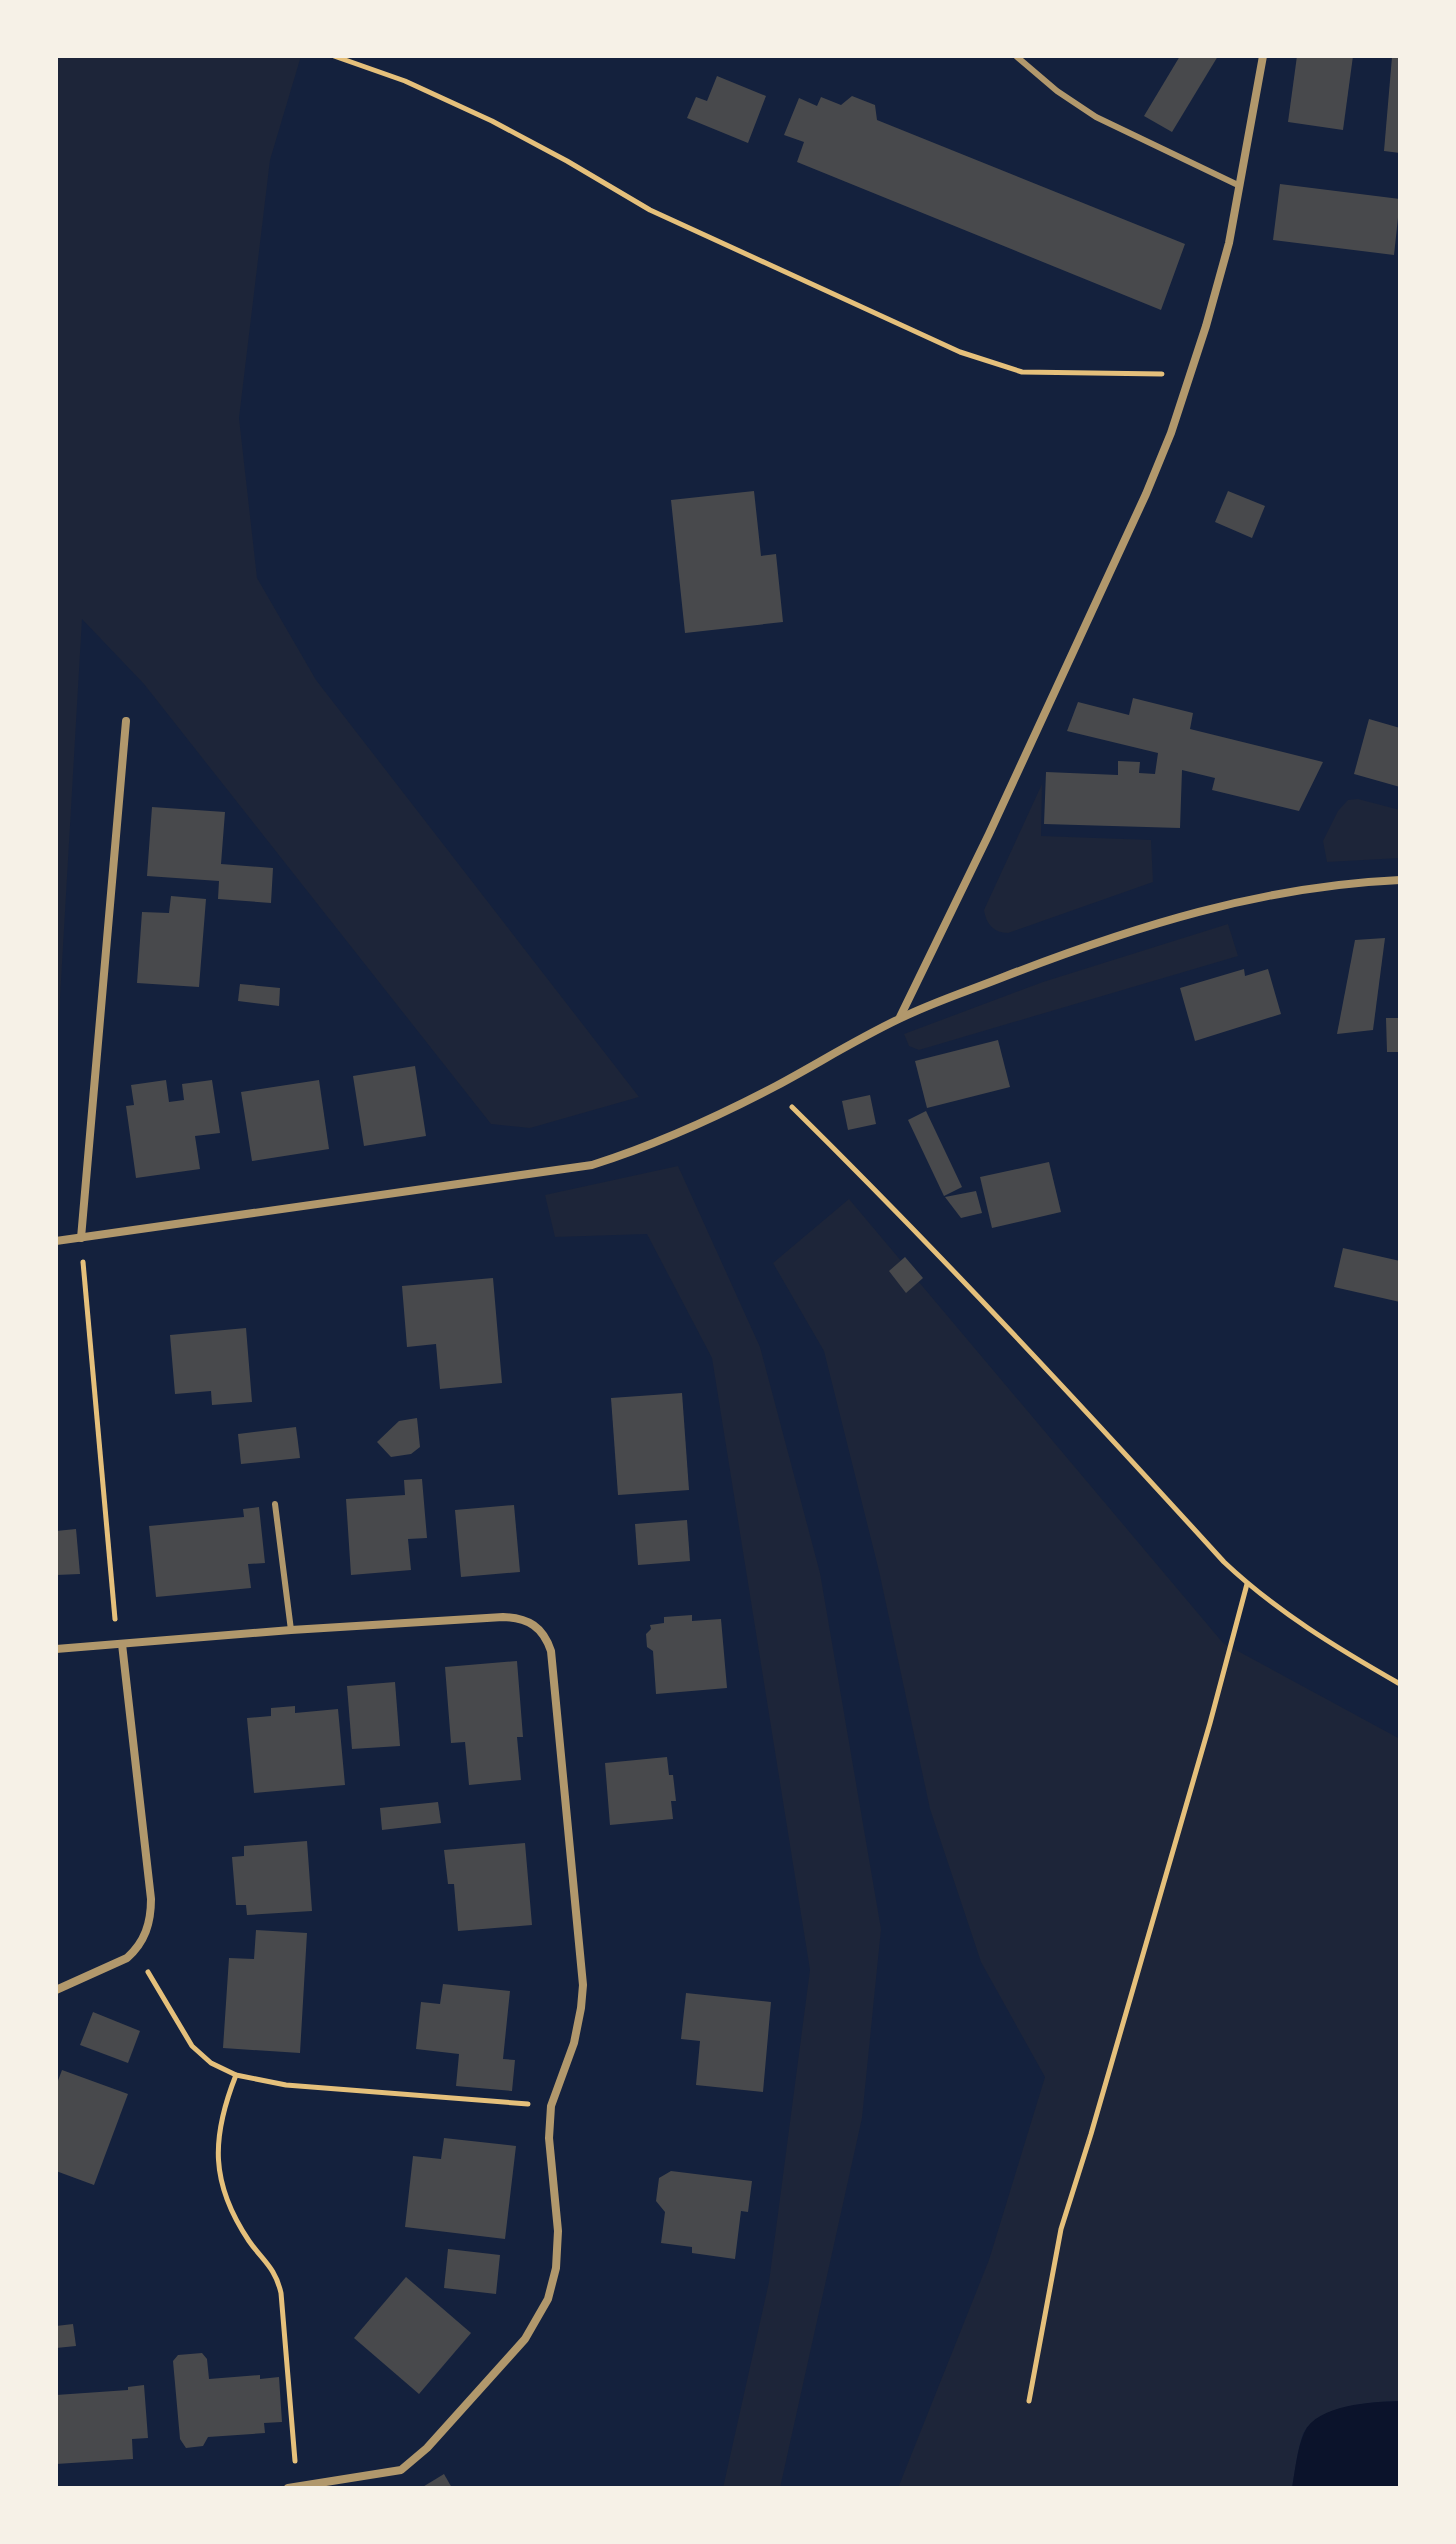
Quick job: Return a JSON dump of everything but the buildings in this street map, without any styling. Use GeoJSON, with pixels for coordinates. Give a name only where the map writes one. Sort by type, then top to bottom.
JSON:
{"type":"FeatureCollection","features":[{"type":"Feature","properties":{"kind":"street"},"geometry":{"type":"LineString","coordinates":[[900,1018],[989,834],[1171,433],[1217,286],[1241,186],[1263,56]]}},
{"type":"Feature","properties":{"kind":"street"},"geometry":{"type":"LineString","coordinates":[[81,1238],[126,721]]}},
{"type":"Feature","properties":{"kind":"street"},"geometry":{"type":"LineString","coordinates":[[56,1241],[592,1165],[654,1143],[713,1117],[900,1018],[1075,949],[1172,918],[1266,895],[1400,880]]}},
{"type":"Feature","properties":{"kind":"street"},"geometry":{"type":"LineString","coordinates":[[56,1649],[291,1630],[514,1617],[529,1621],[547,1637],[553,1665],[583,1985],[574,2043],[551,2106],[549,2138],[558,2231],[553,2285],[533,2327],[437,2436],[401,2470],[288,2488]]}},
{"type":"Feature","properties":{"kind":"street"},"geometry":{"type":"LineString","coordinates":[[56,1990],[115,1965],[136,1950],[149,1925],[151,1899],[119,1644]]}},
{"type":"Feature","properties":{"kind":"lane"},"geometry":{"type":"LineString","coordinates":[[1016,56],[1057,91],[1096,117],[1241,186]]}},
{"type":"Feature","properties":{"kind":"lane"},"geometry":{"type":"LineString","coordinates":[[275,1504],[291,1630]]}},
{"type":"Feature","properties":{"kind":"path"},"geometry":{"type":"LineString","coordinates":[[334,56],[405,81],[479,115],[567,161],[650,210],[968,355],[1009,369],[1035,373],[1191,375]]}},
{"type":"Feature","properties":{"kind":"path"},"geometry":{"type":"LineString","coordinates":[[772,1088],[899,1212],[1021,1339],[1247,1584],[1329,1644],[1400,1684]]}},
{"type":"Feature","properties":{"kind":"path"},"geometry":{"type":"LineString","coordinates":[[81,1238],[119,1644]]}},
{"type":"Feature","properties":{"kind":"path"},"geometry":{"type":"LineString","coordinates":[[1029,2401],[1061,2229],[1210,1723],[1247,1584]]}},
{"type":"Feature","properties":{"kind":"path"},"geometry":{"type":"LineString","coordinates":[[136,1950],[192,2046],[211,2063],[236,2075],[286,2085],[551,2106]]}},
{"type":"Feature","properties":{"kind":"path"},"geometry":{"type":"LineString","coordinates":[[236,2075],[227,2097],[219,2136],[219,2176],[225,2198],[251,2244],[272,2266],[281,2293],[297,2487]]}},
{"type":"Feature","properties":{"kind":"shaded area"},"geometry":{"type":"Polygon","coordinates":[[[56,56],[301,56],[270,160],[239,418],[257,578],[316,680],[639,1097],[530,1128],[491,1124],[144,684],[82,619],[56,1067],[56,56]]]}},
{"type":"Feature","properties":{"kind":"shaded area"},"geometry":{"type":"Polygon","coordinates":[[[1042,784],[1041,836],[1151,840],[1153,882],[1008,933],[999,931],[989,923],[984,910],[1042,784]]]}},
{"type":"Feature","properties":{"kind":"shaded area"},"geometry":{"type":"Polygon","coordinates":[[[1358,799],[1400,810],[1400,858],[1327,862],[1323,841],[1338,811],[1348,800],[1358,799]]]}},
{"type":"Feature","properties":{"kind":"shaded area"},"geometry":{"type":"Polygon","coordinates":[[[1228,924],[1238,956],[919,1050],[909,1046],[904,1034],[1043,982],[1228,924]]]}},
{"type":"Feature","properties":{"kind":"shaded area"},"geometry":{"type":"Polygon","coordinates":[[[678,1166],[760,1347],[820,1573],[881,1929],[862,2118],[780,2488],[723,2488],[769,2282],[810,1970],[712,1358],[647,1234],[555,1237],[545,1195],[678,1166]]]}},
{"type":"Feature","properties":{"kind":"shaded area"},"geometry":{"type":"Polygon","coordinates":[[[849,1199],[1223,1643],[1400,1739],[1400,2401],[1345,2407],[1318,2418],[1308,2426],[1297,2456],[1292,2488],[898,2488],[989,2260],[1045,2077],[981,1962],[930,1809],[879,1571],[824,1351],[773,1263],[849,1199]]]}},
{"type":"Feature","properties":{"kind":"shaded area"},"geometry":{"type":"Polygon","coordinates":[[[1400,2401],[1400,2488],[1292,2488],[1300,2446],[1311,2423],[1346,2406],[1400,2401]]]}}]}
